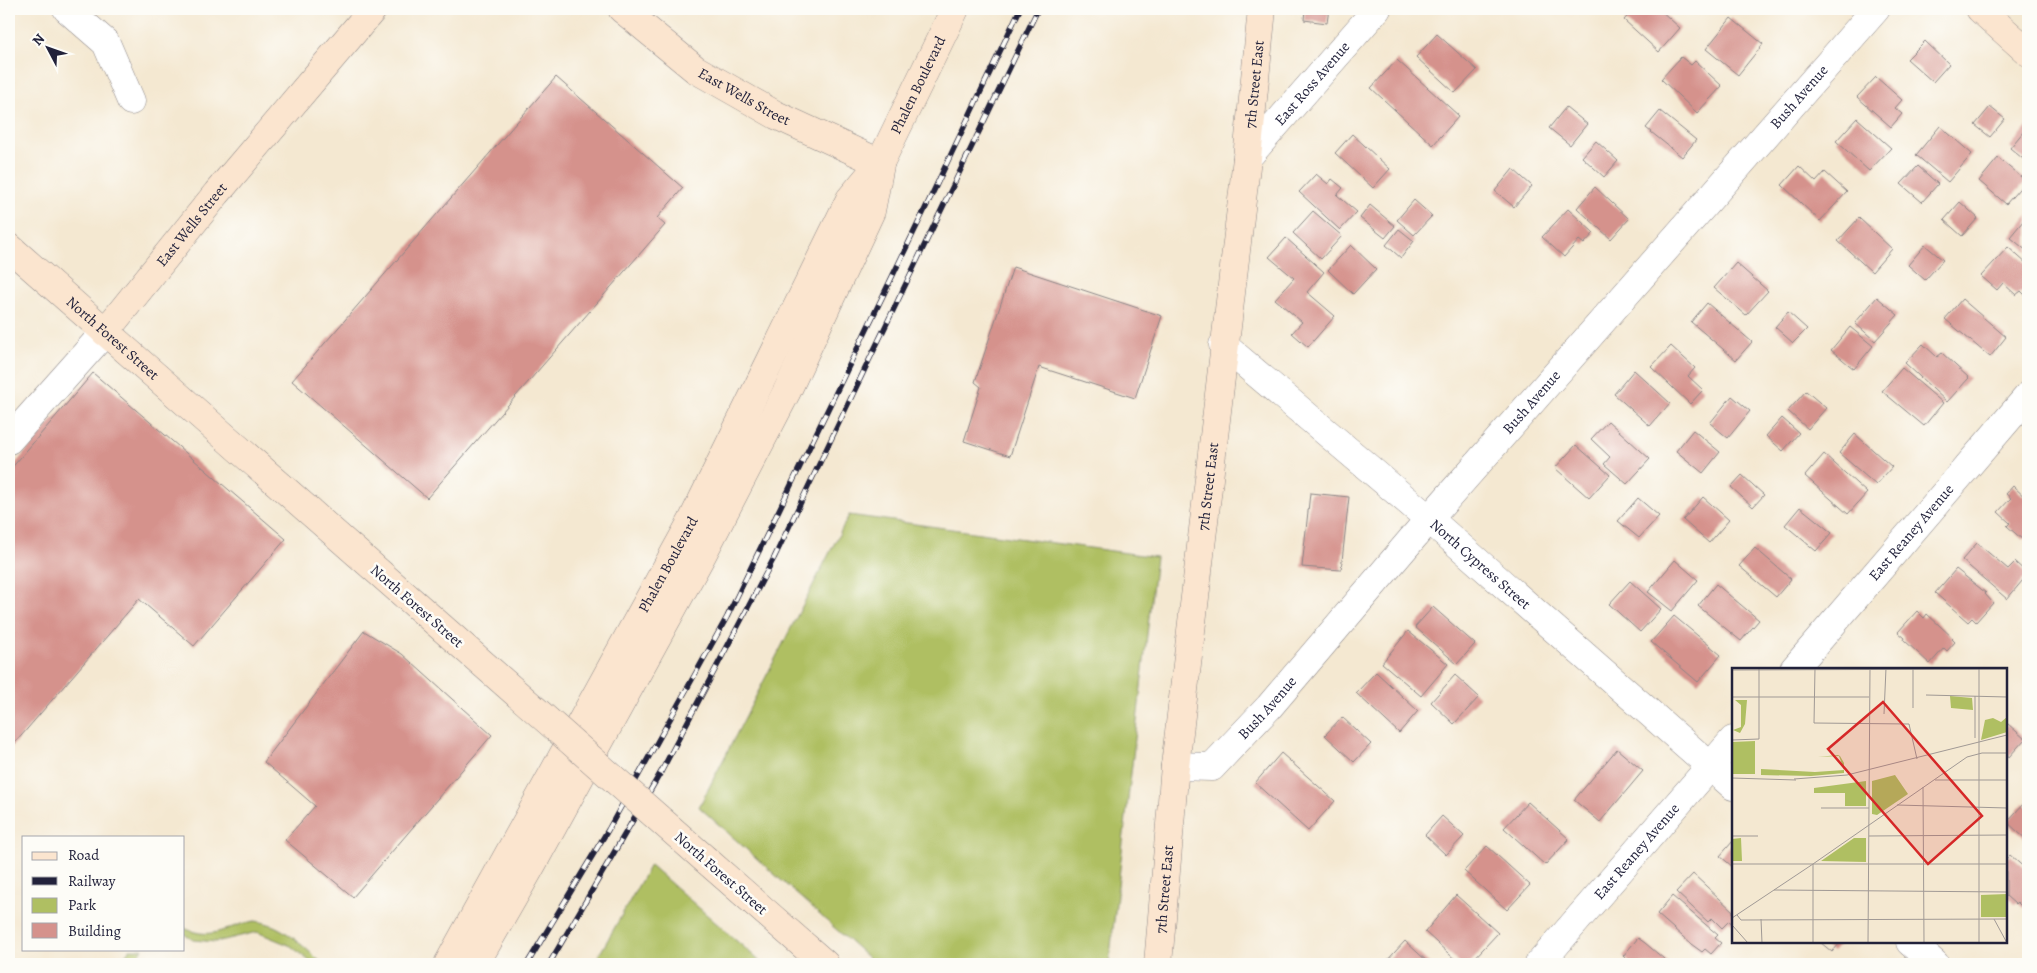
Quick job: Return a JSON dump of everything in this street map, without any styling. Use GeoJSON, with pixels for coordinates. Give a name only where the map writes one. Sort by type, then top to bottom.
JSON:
{"type":"FeatureCollection","features":[{"type":"Feature","properties":{"kind":"street"},"geometry":{"type":"LineString","coordinates":[[67,9],[106,43],[131,102]]}},
{"type":"Feature","properties":{"kind":"street","name":"East Wells Street"},"geometry":{"type":"LineString","coordinates":[[9,440],[105,332],[217,193],[373,9]]}},
{"type":"Feature","properties":{"kind":"street","name":"East Wells Street"},"geometry":{"type":"LineString","coordinates":[[622,9],[695,69],[776,115],[880,163]]}},
{"type":"Feature","properties":{"kind":"street","name":"Phalen Boulevard"},"geometry":{"type":"LineString","coordinates":[[448,964],[692,521],[850,198],[880,163],[955,9]]}},
{"type":"Feature","properties":{"kind":"street","name":"7th Street East"},"geometry":{"type":"LineString","coordinates":[[1158,964],[1175,766],[1208,495],[1223,345],[1247,158],[1262,9]]}},
{"type":"Feature","properties":{"kind":"street","name":"East Ross Avenue"},"geometry":{"type":"LineString","coordinates":[[1247,158],[1377,9]]}},
{"type":"Feature","properties":{"kind":"street","name":"Bush Avenue"},"geometry":{"type":"LineString","coordinates":[[1175,766],[1212,767],[1269,706],[1429,519],[1876,9]]}},
{"type":"Feature","properties":{"kind":"street"},"geometry":{"type":"LineString","coordinates":[[1980,9],[2028,52]]}},
{"type":"Feature","properties":{"kind":"street","name":"Phalen Boulevard"},"geometry":{"type":"LineString","coordinates":[[475,964],[529,870],[697,564],[788,391],[871,211],[880,163]]}},
{"type":"Feature","properties":{"kind":"street","name":"North Forest Street"},"geometry":{"type":"LineString","coordinates":[[9,247],[825,964]]}},
{"type":"Feature","properties":{"kind":"street","name":"North Cypress Street"},"geometry":{"type":"LineString","coordinates":[[1223,345],[1429,519],[1732,785]]}},
{"type":"Feature","properties":{"kind":"street","name":"East Reaney Avenue"},"geometry":{"type":"LineString","coordinates":[[1795,668],[2028,396]]}},
{"type":"Feature","properties":{"kind":"street","name":"East Reaney Avenue"},"geometry":{"type":"LineString","coordinates":[[1539,964],[1732,741]]}},
{"type":"Feature","properties":{"kind":"street"},"geometry":{"type":"LineString","coordinates":[[1911,943],[1935,964]]}},
{"type":"Feature","properties":{"kind":"green space"},"geometry":{"type":"Polygon","coordinates":[[[849,515],[1156,557],[1109,964],[875,964],[699,807],[849,515]]]}},
{"type":"Feature","properties":{"kind":"green space"},"geometry":{"type":"Polygon","coordinates":[[[650,865],[763,964],[594,964],[650,865]]]}},
{"type":"Feature","properties":{"kind":"green space"},"geometry":{"type":"Polygon","coordinates":[[[255,921],[275,926],[300,943],[323,964],[313,964],[291,946],[257,932],[216,942],[193,940],[185,935],[185,928],[195,932],[212,933],[255,921]]]}},
{"type":"Feature","properties":{"kind":"green space"},"geometry":{"type":"Polygon","coordinates":[[[129,950],[142,950],[132,964],[118,964],[129,950]]]}},
{"type":"Feature","properties":{"kind":"building"},"geometry":{"type":"Polygon","coordinates":[[[1305,9],[1329,9],[1327,23],[1304,20],[1305,9]]]}},
{"type":"Feature","properties":{"kind":"building"},"geometry":{"type":"Polygon","coordinates":[[[1634,9],[1659,9],[1680,28],[1659,52],[1624,20],[1634,9]]]}},
{"type":"Feature","properties":{"kind":"building"},"geometry":{"type":"Polygon","coordinates":[[[1731,18],[1763,44],[1738,75],[1706,49],[1731,18]]]}},
{"type":"Feature","properties":{"kind":"building"},"geometry":{"type":"Polygon","coordinates":[[[1437,34],[1477,70],[1455,93],[1416,57],[1437,34]]]}},
{"type":"Feature","properties":{"kind":"building"},"geometry":{"type":"Polygon","coordinates":[[[1925,41],[1949,64],[1933,82],[1907,59],[1925,41]]]}},
{"type":"Feature","properties":{"kind":"building"},"geometry":{"type":"Polygon","coordinates":[[[1681,57],[1691,65],[1695,61],[1722,86],[1697,113],[1661,79],[1681,57]]]}},
{"type":"Feature","properties":{"kind":"building"},"geometry":{"type":"Polygon","coordinates":[[[1397,60],[1459,116],[1433,145],[1371,88],[1397,60]]]}},
{"type":"Feature","properties":{"kind":"building"},"geometry":{"type":"Polygon","coordinates":[[[556,77],[683,188],[657,218],[665,225],[427,498],[292,381],[556,77]]]}},
{"type":"Feature","properties":{"kind":"building"},"geometry":{"type":"Polygon","coordinates":[[[1876,77],[1902,100],[1895,108],[1902,114],[1891,127],[1857,97],[1876,77]]]}},
{"type":"Feature","properties":{"kind":"building"},"geometry":{"type":"Polygon","coordinates":[[[1566,107],[1587,124],[1570,145],[1549,128],[1566,107]]]}},
{"type":"Feature","properties":{"kind":"building"},"geometry":{"type":"Polygon","coordinates":[[[1990,107],[2005,119],[1990,137],[1975,125],[1990,107]]]}},
{"type":"Feature","properties":{"kind":"building"},"geometry":{"type":"Polygon","coordinates":[[[1660,111],[1696,140],[1682,157],[1646,128],[1660,111]]]}},
{"type":"Feature","properties":{"kind":"building"},"geometry":{"type":"Polygon","coordinates":[[[1857,118],[1891,148],[1869,171],[1836,141],[1857,118]]]}},
{"type":"Feature","properties":{"kind":"building"},"geometry":{"type":"Polygon","coordinates":[[[1940,126],[1972,154],[1948,182],[1916,155],[1940,126]]]}},
{"type":"Feature","properties":{"kind":"building"},"geometry":{"type":"Polygon","coordinates":[[[2028,126],[2028,163],[2010,148],[2028,126]]]}},
{"type":"Feature","properties":{"kind":"building"},"geometry":{"type":"Polygon","coordinates":[[[1352,134],[1390,169],[1373,188],[1335,153],[1352,134]]]}},
{"type":"Feature","properties":{"kind":"building"},"geometry":{"type":"Polygon","coordinates":[[[1596,141],[1618,161],[1604,177],[1582,157],[1596,141]]]}},
{"type":"Feature","properties":{"kind":"building"},"geometry":{"type":"Polygon","coordinates":[[[1998,158],[2026,181],[2006,204],[1979,181],[1998,158]]]}},
{"type":"Feature","properties":{"kind":"building"},"geometry":{"type":"Polygon","coordinates":[[[1799,166],[1816,182],[1825,172],[1847,192],[1820,221],[1782,185],[1799,166]]]}},
{"type":"Feature","properties":{"kind":"building"},"geometry":{"type":"Polygon","coordinates":[[[1918,166],[1938,184],[1922,202],[1901,184],[1918,166]]]}},
{"type":"Feature","properties":{"kind":"building"},"geometry":{"type":"Polygon","coordinates":[[[1513,169],[1532,186],[1514,207],[1495,191],[1513,169]]]}},
{"type":"Feature","properties":{"kind":"building"},"geometry":{"type":"Polygon","coordinates":[[[1316,174],[1328,184],[1332,179],[1343,188],[1337,195],[1357,212],[1340,230],[1299,192],[1316,174]]]}},
{"type":"Feature","properties":{"kind":"building"},"geometry":{"type":"Polygon","coordinates":[[[1595,187],[1629,219],[1611,239],[1577,208],[1595,187]]]}},
{"type":"Feature","properties":{"kind":"building"},"geometry":{"type":"Polygon","coordinates":[[[1414,200],[1432,216],[1414,235],[1397,220],[1414,200]]]}},
{"type":"Feature","properties":{"kind":"building"},"geometry":{"type":"Polygon","coordinates":[[[1960,202],[1978,218],[1962,236],[1944,220],[1960,202]]]}},
{"type":"Feature","properties":{"kind":"building"},"geometry":{"type":"Polygon","coordinates":[[[1370,205],[1395,226],[1385,238],[1360,218],[1370,205]]]}},
{"type":"Feature","properties":{"kind":"building"},"geometry":{"type":"Polygon","coordinates":[[[1568,209],[1594,233],[1584,244],[1579,240],[1564,257],[1542,237],[1568,209]]]}},
{"type":"Feature","properties":{"kind":"building"},"geometry":{"type":"Polygon","coordinates":[[[1313,211],[1342,236],[1321,259],[1293,233],[1313,211]]]}},
{"type":"Feature","properties":{"kind":"building"},"geometry":{"type":"Polygon","coordinates":[[[2028,215],[2028,252],[2010,237],[2028,215]]]}},
{"type":"Feature","properties":{"kind":"building"},"geometry":{"type":"Polygon","coordinates":[[[1859,218],[1892,249],[1872,272],[1838,241],[1859,218]]]}},
{"type":"Feature","properties":{"kind":"building"},"geometry":{"type":"Polygon","coordinates":[[[1399,229],[1414,241],[1401,258],[1386,245],[1399,229]]]}},
{"type":"Feature","properties":{"kind":"building"},"geometry":{"type":"Polygon","coordinates":[[[1286,238],[1324,272],[1307,292],[1335,316],[1308,347],[1292,333],[1302,322],[1275,299],[1294,278],[1269,257],[1286,238]]]}},
{"type":"Feature","properties":{"kind":"building"},"geometry":{"type":"Polygon","coordinates":[[[1351,245],[1376,269],[1353,294],[1328,270],[1351,245]]]}},
{"type":"Feature","properties":{"kind":"building"},"geometry":{"type":"Polygon","coordinates":[[[1925,245],[1943,260],[1925,280],[1908,265],[1925,245]]]}},
{"type":"Feature","properties":{"kind":"building"},"geometry":{"type":"Polygon","coordinates":[[[2008,247],[2028,265],[2028,298],[2021,291],[2016,295],[2003,283],[1997,290],[1981,276],[2008,247]]]}},
{"type":"Feature","properties":{"kind":"building"},"geometry":{"type":"Polygon","coordinates":[[[1736,263],[1768,291],[1746,315],[1714,288],[1736,263]]]}},
{"type":"Feature","properties":{"kind":"building"},"geometry":{"type":"Polygon","coordinates":[[[1013,267],[1162,316],[1135,398],[1039,367],[1010,456],[964,441],[981,387],[975,382],[1013,267]]]}},
{"type":"Feature","properties":{"kind":"building"},"geometry":{"type":"Polygon","coordinates":[[[1877,297],[1898,315],[1875,341],[1855,323],[1877,297]]]}},
{"type":"Feature","properties":{"kind":"building"},"geometry":{"type":"Polygon","coordinates":[[[1962,299],[2006,337],[1990,357],[1945,319],[1962,299]]]}},
{"type":"Feature","properties":{"kind":"building"},"geometry":{"type":"Polygon","coordinates":[[[1707,303],[1752,342],[1736,360],[1691,322],[1707,303]]]}},
{"type":"Feature","properties":{"kind":"building"},"geometry":{"type":"Polygon","coordinates":[[[1788,312],[1807,329],[1793,343],[1775,327],[1788,312]]]}},
{"type":"Feature","properties":{"kind":"building"},"geometry":{"type":"Polygon","coordinates":[[[1850,327],[1873,346],[1854,369],[1831,350],[1850,327]]]}},
{"type":"Feature","properties":{"kind":"building"},"geometry":{"type":"Polygon","coordinates":[[[1923,344],[1937,357],[1942,353],[1969,378],[1947,402],[1905,363],[1923,344]]]}},
{"type":"Feature","properties":{"kind":"building"},"geometry":{"type":"Polygon","coordinates":[[[1671,346],[1695,368],[1688,376],[1703,390],[1690,404],[1651,367],[1671,346]]]}},
{"type":"Feature","properties":{"kind":"building"},"geometry":{"type":"Polygon","coordinates":[[[1902,368],[1943,403],[1924,426],[1882,391],[1902,368]]]}},
{"type":"Feature","properties":{"kind":"building"},"geometry":{"type":"Polygon","coordinates":[[[1634,370],[1670,403],[1650,426],[1614,394],[1634,370]]]}},
{"type":"Feature","properties":{"kind":"building"},"geometry":{"type":"Polygon","coordinates":[[[93,373],[286,539],[194,646],[139,599],[9,750],[9,471],[93,373]]]}},
{"type":"Feature","properties":{"kind":"building"},"geometry":{"type":"Polygon","coordinates":[[[1806,391],[1826,408],[1808,429],[1788,411],[1806,391]]]}},
{"type":"Feature","properties":{"kind":"building"},"geometry":{"type":"Polygon","coordinates":[[[1732,396],[1750,411],[1728,438],[1710,423],[1732,396]]]}},
{"type":"Feature","properties":{"kind":"building"},"geometry":{"type":"Polygon","coordinates":[[[1782,418],[1799,433],[1783,451],[1766,436],[1782,418]]]}},
{"type":"Feature","properties":{"kind":"building"},"geometry":{"type":"Polygon","coordinates":[[[1608,421],[1650,459],[1627,484],[1604,464],[1610,457],[1591,439],[1608,421]]]}},
{"type":"Feature","properties":{"kind":"building"},"geometry":{"type":"Polygon","coordinates":[[[1693,430],[1720,452],[1703,473],[1676,451],[1693,430]]]}},
{"type":"Feature","properties":{"kind":"building"},"geometry":{"type":"Polygon","coordinates":[[[1855,434],[1892,467],[1876,485],[1839,453],[1855,434]]]}},
{"type":"Feature","properties":{"kind":"building"},"geometry":{"type":"Polygon","coordinates":[[[1576,445],[1610,475],[1589,498],[1555,468],[1576,445]]]}},
{"type":"Feature","properties":{"kind":"building"},"geometry":{"type":"Polygon","coordinates":[[[1824,454],[1867,493],[1848,514],[1805,476],[1824,454]]]}},
{"type":"Feature","properties":{"kind":"building"},"geometry":{"type":"Polygon","coordinates":[[[1742,475],[1764,495],[1753,507],[1731,487],[1742,475]]]}},
{"type":"Feature","properties":{"kind":"building"},"geometry":{"type":"Polygon","coordinates":[[[2013,486],[2028,500],[2028,540],[2026,537],[2023,540],[2007,526],[2010,523],[1998,512],[2011,498],[2006,494],[2013,486]]]}},
{"type":"Feature","properties":{"kind":"building"},"geometry":{"type":"Polygon","coordinates":[[[1310,493],[1349,497],[1341,570],[1302,567],[1310,493]]]}},
{"type":"Feature","properties":{"kind":"building"},"geometry":{"type":"Polygon","coordinates":[[[1703,497],[1729,520],[1709,543],[1683,520],[1703,497]]]}},
{"type":"Feature","properties":{"kind":"building"},"geometry":{"type":"Polygon","coordinates":[[[1638,498],[1659,516],[1639,538],[1618,521],[1638,498]]]}},
{"type":"Feature","properties":{"kind":"building"},"geometry":{"type":"Polygon","coordinates":[[[1800,507],[1832,533],[1816,551],[1785,525],[1800,507]]]}},
{"type":"Feature","properties":{"kind":"building"},"geometry":{"type":"Polygon","coordinates":[[[1977,543],[2008,569],[2015,562],[2028,574],[2007,599],[1962,560],[1977,543]]]}},
{"type":"Feature","properties":{"kind":"building"},"geometry":{"type":"Polygon","coordinates":[[[1755,548],[1791,579],[1776,597],[1739,566],[1755,548]]]}},
{"type":"Feature","properties":{"kind":"building"},"geometry":{"type":"Polygon","coordinates":[[[1675,560],[1698,580],[1672,611],[1648,592],[1675,560]]]}},
{"type":"Feature","properties":{"kind":"building"},"geometry":{"type":"Polygon","coordinates":[[[1956,569],[1986,593],[1993,603],[1976,622],[1972,618],[1968,622],[1935,593],[1956,569]]]}},
{"type":"Feature","properties":{"kind":"building"},"geometry":{"type":"Polygon","coordinates":[[[1630,581],[1661,609],[1640,632],[1609,604],[1630,581]]]}},
{"type":"Feature","properties":{"kind":"building"},"geometry":{"type":"Polygon","coordinates":[[[1716,584],[1759,620],[1741,641],[1698,606],[1716,584]]]}},
{"type":"Feature","properties":{"kind":"building"},"geometry":{"type":"Polygon","coordinates":[[[1433,607],[1475,644],[1457,664],[1415,627],[1433,607]]]}},
{"type":"Feature","properties":{"kind":"building"},"geometry":{"type":"Polygon","coordinates":[[[1917,611],[1924,618],[1927,614],[1955,642],[1947,651],[1944,648],[1930,664],[1898,632],[1917,611]]]}},
{"type":"Feature","properties":{"kind":"building"},"geometry":{"type":"Polygon","coordinates":[[[1674,616],[1721,655],[1698,682],[1651,642],[1674,616]]]}},
{"type":"Feature","properties":{"kind":"building"},"geometry":{"type":"Polygon","coordinates":[[[364,631],[402,654],[492,735],[353,897],[285,840],[315,806],[264,762],[364,631]]]}},
{"type":"Feature","properties":{"kind":"building"},"geometry":{"type":"Polygon","coordinates":[[[1408,631],[1448,664],[1421,696],[1382,663],[1408,631]]]}},
{"type":"Feature","properties":{"kind":"building"},"geometry":{"type":"Polygon","coordinates":[[[1376,672],[1418,711],[1399,733],[1356,693],[1376,672]]]}},
{"type":"Feature","properties":{"kind":"building"},"geometry":{"type":"Polygon","coordinates":[[[1455,675],[1479,697],[1454,724],[1431,702],[1455,675]]]}},
{"type":"Feature","properties":{"kind":"building"},"geometry":{"type":"Polygon","coordinates":[[[1342,717],[1371,744],[1354,762],[1325,735],[1342,717]]]}},
{"type":"Feature","properties":{"kind":"building"},"geometry":{"type":"Polygon","coordinates":[[[2007,725],[2025,739],[2009,757],[2007,754],[2007,725]]]}},
{"type":"Feature","properties":{"kind":"building"},"geometry":{"type":"Polygon","coordinates":[[[1617,749],[1643,771],[1600,822],[1574,800],[1617,749]]]}},
{"type":"Feature","properties":{"kind":"building"},"geometry":{"type":"Polygon","coordinates":[[[1281,753],[1335,801],[1308,831],[1255,783],[1281,753]]]}},
{"type":"Feature","properties":{"kind":"building"},"geometry":{"type":"Polygon","coordinates":[[[1528,802],[1569,839],[1545,865],[1504,828],[1528,802]]]}},
{"type":"Feature","properties":{"kind":"building"},"geometry":{"type":"Polygon","coordinates":[[[2024,803],[2028,807],[2028,841],[2007,822],[2024,803]]]}},
{"type":"Feature","properties":{"kind":"building"},"geometry":{"type":"Polygon","coordinates":[[[1442,816],[1464,836],[1446,855],[1425,835],[1442,816]]]}},
{"type":"Feature","properties":{"kind":"building"},"geometry":{"type":"Polygon","coordinates":[[[1732,842],[1732,866],[1720,856],[1732,842]]]}},
{"type":"Feature","properties":{"kind":"building"},"geometry":{"type":"Polygon","coordinates":[[[1487,846],[1530,885],[1507,910],[1464,871],[1487,846]]]}},
{"type":"Feature","properties":{"kind":"building"},"geometry":{"type":"Polygon","coordinates":[[[2010,855],[2028,871],[2028,901],[2023,908],[2017,902],[2015,904],[2007,897],[2007,858],[2010,855]]]}},
{"type":"Feature","properties":{"kind":"building"},"geometry":{"type":"Polygon","coordinates":[[[1693,874],[1732,910],[1732,923],[1729,921],[1722,928],[1712,918],[1708,922],[1676,892],[1693,874]]]}},
{"type":"Feature","properties":{"kind":"building"},"geometry":{"type":"Polygon","coordinates":[[[1456,895],[1498,933],[1469,964],[1460,964],[1425,932],[1456,895]]]}},
{"type":"Feature","properties":{"kind":"building"},"geometry":{"type":"Polygon","coordinates":[[[1672,896],[1718,935],[1715,938],[1721,943],[1711,954],[1705,949],[1702,952],[1691,944],[1657,914],[1672,896]]]}},
{"type":"Feature","properties":{"kind":"building"},"geometry":{"type":"Polygon","coordinates":[[[1638,938],[1670,964],[1631,964],[1623,956],[1638,938]]]}},
{"type":"Feature","properties":{"kind":"building"},"geometry":{"type":"Polygon","coordinates":[[[1405,941],[1430,964],[1384,964],[1405,941]]]}},
{"type":"Feature","properties":{"kind":"building"},"geometry":{"type":"Polygon","coordinates":[[[1821,943],[1840,943],[1832,952],[1821,943]]]}},
{"type":"Feature","properties":{"kind":"railway"},"geometry":{"type":"LineString","coordinates":[[527,964],[608,830],[727,617],[1020,9]]}},
{"type":"Feature","properties":{"kind":"railway"},"geometry":{"type":"LineString","coordinates":[[549,964],[661,772],[774,558],[1038,9]]}}]}
